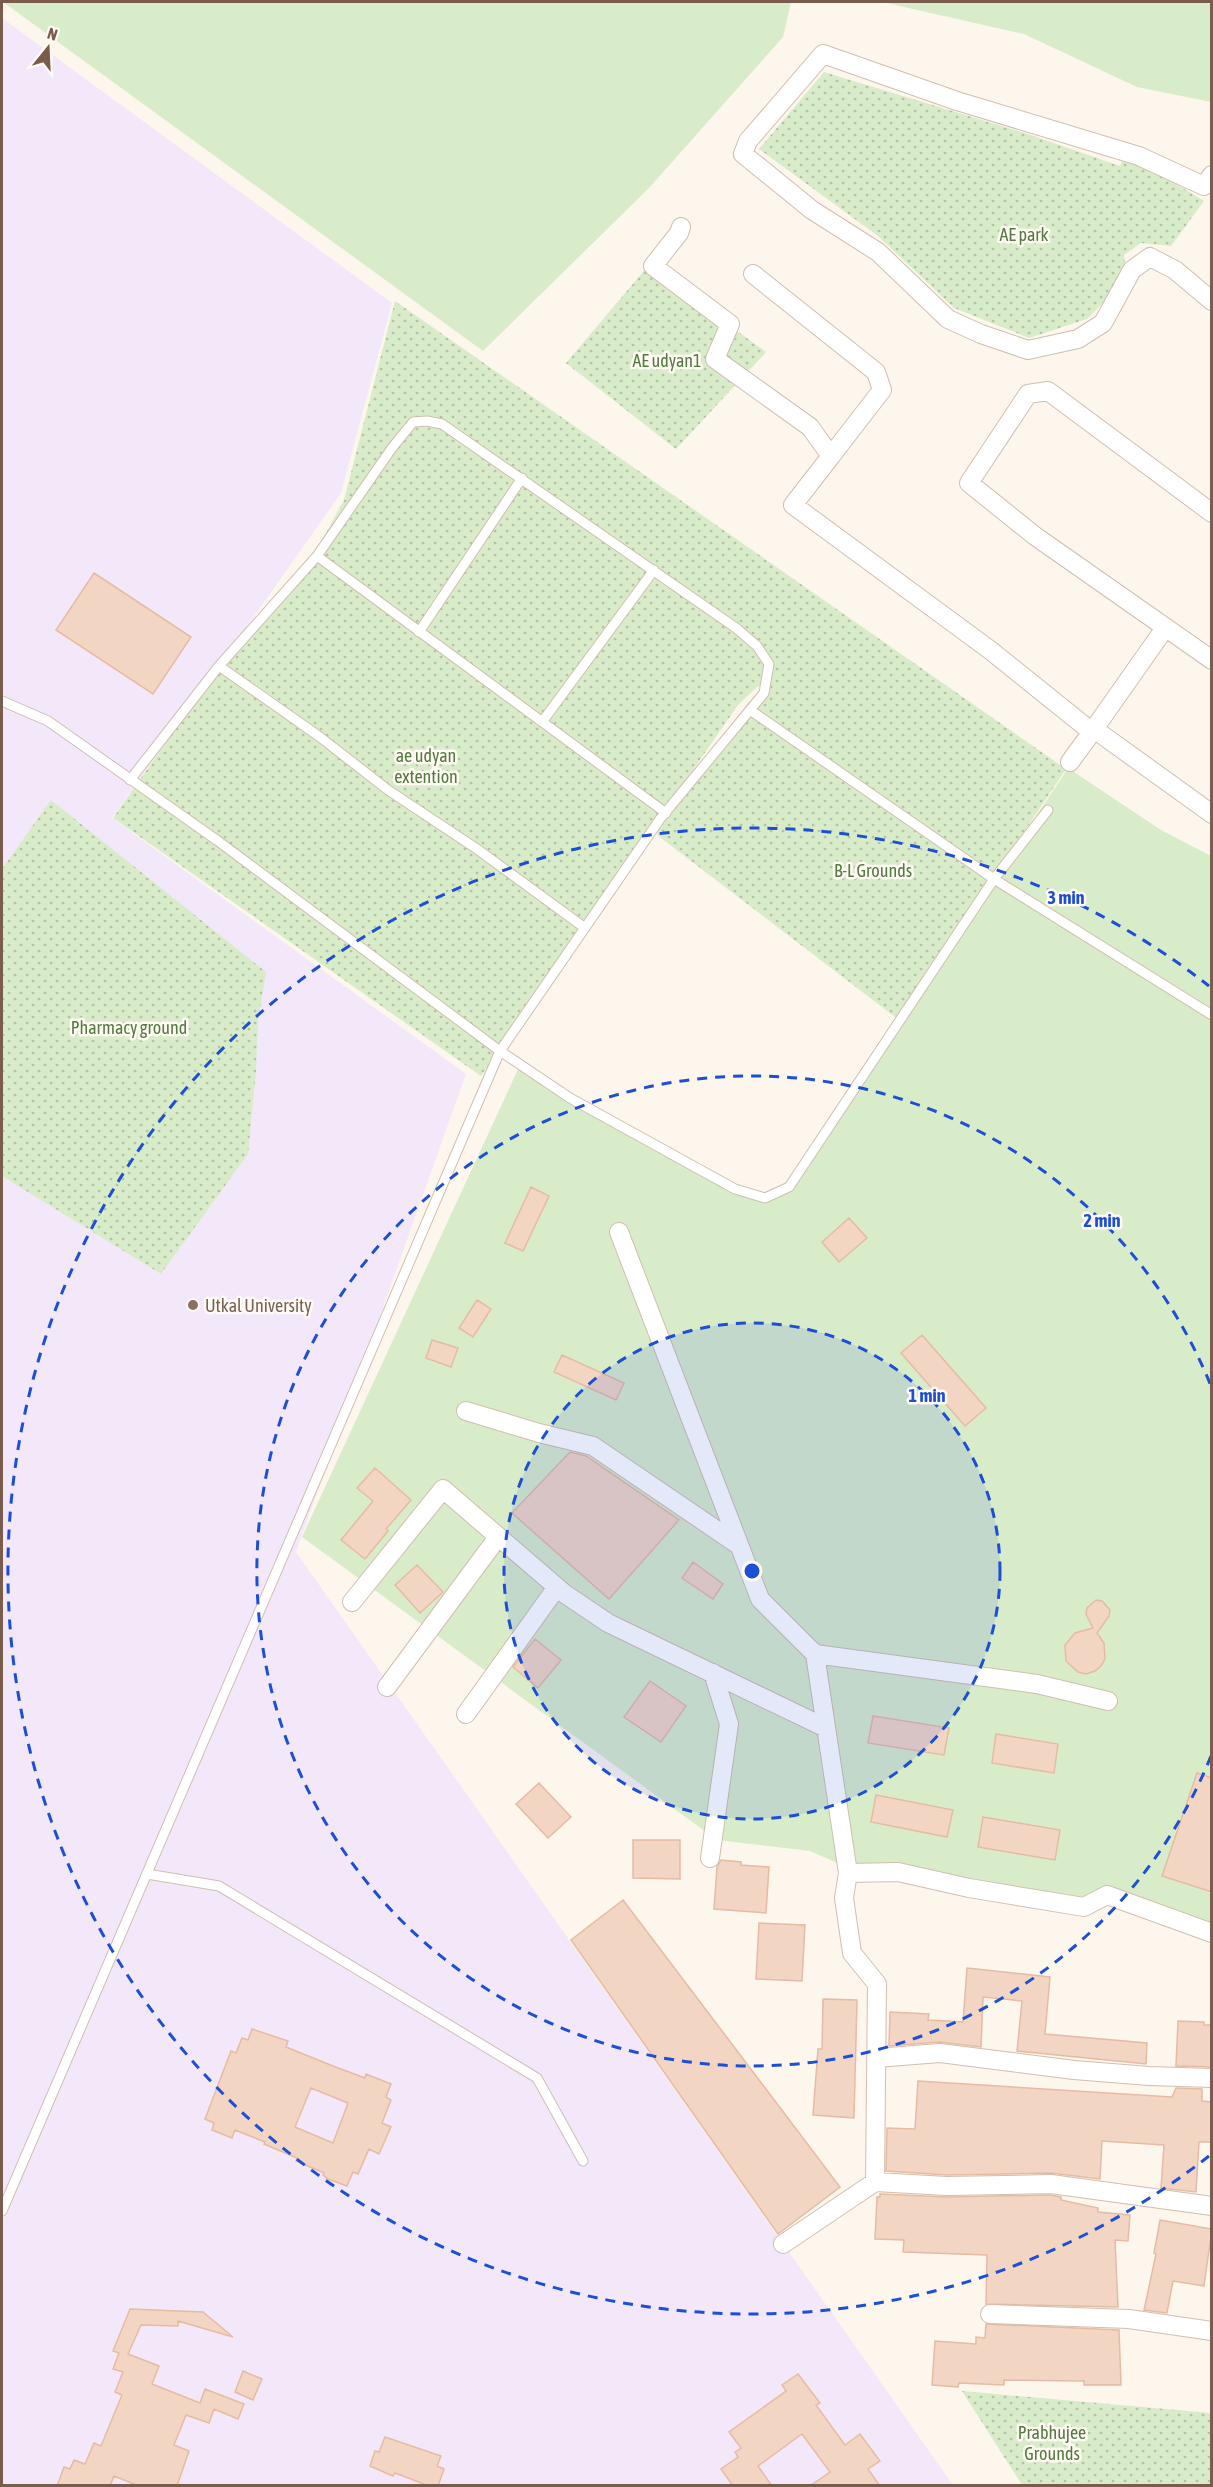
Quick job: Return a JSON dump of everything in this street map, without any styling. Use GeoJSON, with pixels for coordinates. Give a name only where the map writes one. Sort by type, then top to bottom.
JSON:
{"type":"FeatureCollection","features":[{"type":"Feature","properties":{"kind":"street"},"geometry":{"type":"LineString","coordinates":[[1212,175],[1204,186],[1139,156],[957,101],[823,54],[748,141],[743,154],[812,210],[878,252],[948,319],[981,334],[1028,350],[1078,339],[1103,322],[1132,270],[1150,257],[1175,270],[1212,301]]}},
{"type":"Feature","properties":{"kind":"street"},"geometry":{"type":"LineString","coordinates":[[681,227],[679,233],[653,266],[729,324],[715,359],[810,427],[831,456]]}},
{"type":"Feature","properties":{"kind":"street"},"geometry":{"type":"LineString","coordinates":[[753,274],[876,372],[881,381],[882,390],[793,505],[990,650],[1093,731],[1212,814]]}},
{"type":"Feature","properties":{"kind":"street"},"geometry":{"type":"LineString","coordinates":[[1212,513],[1048,391],[1028,394],[969,483],[1035,536],[1212,660]]}},
{"type":"Feature","properties":{"kind":"street"},"geometry":{"type":"LineString","coordinates":[[1070,762],[1165,628]]}},
{"type":"Feature","properties":{"kind":"street"},"geometry":{"type":"LineString","coordinates":[[619,1232],[760,1599],[815,1654],[848,1873],[844,1898],[852,1953],[877,1984],[875,2182]]}},
{"type":"Feature","properties":{"kind":"street"},"geometry":{"type":"LineString","coordinates":[[466,1411],[539,1433],[594,1446],[737,1544]]}},
{"type":"Feature","properties":{"kind":"street"},"geometry":{"type":"LineString","coordinates":[[352,1602],[443,1489],[557,1587],[608,1623],[826,1728]]}},
{"type":"Feature","properties":{"kind":"street"},"geometry":{"type":"LineString","coordinates":[[387,1687],[498,1537]]}},
{"type":"Feature","properties":{"kind":"street"},"geometry":{"type":"LineString","coordinates":[[466,1714],[557,1587]]}},
{"type":"Feature","properties":{"kind":"street"},"geometry":{"type":"LineString","coordinates":[[815,1654],[1037,1684],[1108,1701]]}},
{"type":"Feature","properties":{"kind":"street"},"geometry":{"type":"LineString","coordinates":[[710,1858],[729,1724],[713,1673]]}},
{"type":"Feature","properties":{"kind":"street"},"geometry":{"type":"LineString","coordinates":[[848,1873],[898,1872],[969,1888],[1084,1907],[1107,1896],[1212,1933]]}},
{"type":"Feature","properties":{"kind":"street"},"geometry":{"type":"LineString","coordinates":[[876,2058],[940,2053],[1074,2070],[1212,2078]]}},
{"type":"Feature","properties":{"kind":"street"},"geometry":{"type":"LineString","coordinates":[[783,2244],[875,2182],[947,2186],[1051,2184],[1212,2206]]}},
{"type":"Feature","properties":{"kind":"street"},"geometry":{"type":"LineString","coordinates":[[990,2314],[1130,2319],[1212,2331]]}},
{"type":"Feature","properties":{"kind":"lane"},"geometry":{"type":"LineString","coordinates":[[2,2211],[500,1051],[666,813],[764,693],[769,664],[757,646],[736,628],[522,478],[442,424],[427,420],[413,422],[392,448],[317,556],[219,666],[130,780]]}},
{"type":"Feature","properties":{"kind":"lane"},"geometry":{"type":"LineString","coordinates":[[419,632],[522,478]]}},
{"type":"Feature","properties":{"kind":"lane"},"geometry":{"type":"LineString","coordinates":[[317,556],[666,813]]}},
{"type":"Feature","properties":{"kind":"lane"},"geometry":{"type":"LineString","coordinates":[[542,722],[654,570]]}},
{"type":"Feature","properties":{"kind":"lane"},"geometry":{"type":"LineString","coordinates":[[219,666],[320,737],[388,790],[477,849],[585,928]]}},
{"type":"Feature","properties":{"kind":"lane"},"geometry":{"type":"LineString","coordinates":[[2,701],[48,721],[228,848],[500,1051],[570,1098],[735,1189],[765,1198],[789,1187],[994,879],[1048,810]]}},
{"type":"Feature","properties":{"kind":"lane"},"geometry":{"type":"LineString","coordinates":[[750,710],[994,879],[1212,1015]]}},
{"type":"Feature","properties":{"kind":"lane"},"geometry":{"type":"LineString","coordinates":[[147,1874],[219,1886],[537,2078],[583,2161]]}},
{"type":"Feature","properties":{"kind":"shaded area","name":"Utkal University"},"geometry":{"type":"Polygon","coordinates":[[[2,18],[392,303],[341,493],[112,818],[466,1074],[296,1552],[953,2485],[2,2485],[2,18]]]}},
{"type":"Feature","properties":{"kind":"green space"},"geometry":{"type":"Polygon","coordinates":[[[3,2],[791,2],[783,37],[649,188],[483,351],[3,2]]]}},
{"type":"Feature","properties":{"kind":"green space"},"geometry":{"type":"Polygon","coordinates":[[[882,2],[1211,2],[1211,102],[1137,87],[1024,34],[882,2]]]}},
{"type":"Feature","properties":{"kind":"green space","name":"AE park"},"geometry":{"type":"Polygon","coordinates":[[[824,72],[1025,133],[1120,166],[1125,152],[1204,201],[1171,246],[1141,243],[1124,255],[1127,279],[1087,319],[1029,338],[954,308],[878,236],[759,149],[824,72]]]}},
{"type":"Feature","properties":{"kind":"green space","name":"AE udyan1"},"geometry":{"type":"Polygon","coordinates":[[[648,266],[766,352],[676,449],[566,363],[648,266]]]}},
{"type":"Feature","properties":{"kind":"green space","name":"ae udyan extention"},"geometry":{"type":"Polygon","coordinates":[[[395,301],[1066,769],[899,1020],[657,835],[666,813],[748,703],[770,679],[757,687],[738,705],[481,1076],[113,818],[219,666],[314,555],[344,500],[395,301]]]}},
{"type":"Feature","properties":{"kind":"green space"},"geometry":{"type":"Polygon","coordinates":[[[1068,768],[1161,830],[1211,856],[1211,1929],[1118,1895],[1084,1901],[853,1870],[810,1851],[717,1840],[302,1537],[520,1065],[666,1152],[765,1199],[790,1188],[1068,768]]]}},
{"type":"Feature","properties":{"kind":"green space","name":"Pharmacy ground"},"geometry":{"type":"Polygon","coordinates":[[[51,800],[266,972],[258,1021],[248,1154],[161,1274],[2,1176],[2,869],[51,800]]]}},
{"type":"Feature","properties":{"kind":"green space","name":"Prabhujee Grounds"},"geometry":{"type":"Polygon","coordinates":[[[962,2391],[1211,2413],[1211,2485],[1022,2485],[962,2391]]]}},
{"type":"Feature","properties":{"kind":"building"},"geometry":{"type":"Polygon","coordinates":[[[94,573],[191,637],[153,694],[56,630],[94,573]]]}},
{"type":"Feature","properties":{"kind":"building"},"geometry":{"type":"Polygon","coordinates":[[[531,1187],[549,1196],[523,1251],[505,1243],[531,1187]]]}},
{"type":"Feature","properties":{"kind":"building"},"geometry":{"type":"Polygon","coordinates":[[[849,1218],[867,1238],[839,1262],[822,1242],[849,1218]]]}},
{"type":"Feature","properties":{"kind":"building"},"geometry":{"type":"Polygon","coordinates":[[[477,1300],[491,1309],[473,1337],[459,1328],[477,1300]]]}},
{"type":"Feature","properties":{"kind":"building"},"geometry":{"type":"Polygon","coordinates":[[[922,1335],[986,1408],[965,1426],[901,1353],[922,1335]]]}},
{"type":"Feature","properties":{"kind":"building"},"geometry":{"type":"Polygon","coordinates":[[[432,1340],[458,1348],[451,1367],[426,1358],[432,1340]]]}},
{"type":"Feature","properties":{"kind":"building"},"geometry":{"type":"Polygon","coordinates":[[[562,1355],[624,1383],[616,1400],[554,1372],[562,1355]]]}},
{"type":"Feature","properties":{"kind":"building"},"geometry":{"type":"Polygon","coordinates":[[[570,1452],[586,1456],[679,1520],[609,1599],[512,1513],[570,1452]]]}},
{"type":"Feature","properties":{"kind":"building"},"geometry":{"type":"Polygon","coordinates":[[[375,1468],[411,1500],[386,1529],[388,1531],[365,1559],[341,1540],[373,1501],[357,1488],[375,1468]]]}},
{"type":"Feature","properties":{"kind":"building"},"geometry":{"type":"Polygon","coordinates":[[[693,1562],[723,1584],[713,1599],[682,1578],[693,1562]]]}},
{"type":"Feature","properties":{"kind":"building"},"geometry":{"type":"Polygon","coordinates":[[[417,1565],[443,1592],[420,1613],[395,1585],[417,1565]]]}},
{"type":"Feature","properties":{"kind":"building"},"geometry":{"type":"Polygon","coordinates":[[[1096,1600],[1102,1601],[1110,1610],[1109,1616],[1097,1633],[1104,1643],[1105,1659],[1095,1671],[1086,1674],[1078,1672],[1066,1661],[1065,1645],[1075,1633],[1093,1628],[1086,1614],[1087,1608],[1096,1600]]]}},
{"type":"Feature","properties":{"kind":"building"},"geometry":{"type":"Polygon","coordinates":[[[535,1639],[561,1660],[538,1688],[513,1667],[535,1639]]]}},
{"type":"Feature","properties":{"kind":"building"},"geometry":{"type":"Polygon","coordinates":[[[650,1681],[686,1706],[661,1742],[624,1717],[650,1681]]]}},
{"type":"Feature","properties":{"kind":"building"},"geometry":{"type":"Polygon","coordinates":[[[873,1716],[949,1728],[944,1755],[868,1743],[873,1716]]]}},
{"type":"Feature","properties":{"kind":"building"},"geometry":{"type":"Polygon","coordinates":[[[996,1734],[1058,1744],[1054,1773],[992,1763],[996,1734]]]}},
{"type":"Feature","properties":{"kind":"building"},"geometry":{"type":"Polygon","coordinates":[[[1197,1773],[1212,1778],[1212,1892],[1162,1876],[1197,1773]]]}},
{"type":"Feature","properties":{"kind":"building"},"geometry":{"type":"Polygon","coordinates":[[[539,1783],[571,1817],[548,1838],[516,1804],[539,1783]]]}},
{"type":"Feature","properties":{"kind":"building"},"geometry":{"type":"Polygon","coordinates":[[[876,1795],[953,1810],[947,1837],[871,1822],[876,1795]]]}},
{"type":"Feature","properties":{"kind":"building"},"geometry":{"type":"Polygon","coordinates":[[[983,1817],[1060,1830],[1055,1860],[978,1847],[983,1817]]]}},
{"type":"Feature","properties":{"kind":"building"},"geometry":{"type":"Polygon","coordinates":[[[633,1840],[680,1840],[680,1879],[633,1878],[633,1840]]]}},
{"type":"Feature","properties":{"kind":"building"},"geometry":{"type":"Polygon","coordinates":[[[721,1860],[741,1862],[741,1865],[769,1867],[766,1913],[714,1909],[717,1867],[721,1860]]]}},
{"type":"Feature","properties":{"kind":"building"},"geometry":{"type":"Polygon","coordinates":[[[623,1900],[840,2187],[778,2234],[571,1940],[623,1900]]]}},
{"type":"Feature","properties":{"kind":"building"},"geometry":{"type":"Polygon","coordinates":[[[759,1923],[805,1925],[802,1981],[756,1979],[759,1923]]]}},
{"type":"Feature","properties":{"kind":"building"},"geometry":{"type":"Polygon","coordinates":[[[967,1968],[1050,1977],[1045,2034],[1147,2043],[1146,2064],[1017,2051],[1022,2001],[983,1997],[981,2047],[939,2042],[889,2046],[890,2012],[929,2014],[928,2020],[963,2022],[967,1968]]]}},
{"type":"Feature","properties":{"kind":"building"},"geometry":{"type":"Polygon","coordinates":[[[823,1999],[857,2000],[854,2118],[813,2115],[818,2049],[822,2049],[823,1999]]]}},
{"type":"Feature","properties":{"kind":"building"},"geometry":{"type":"Polygon","coordinates":[[[1178,2021],[1204,2022],[1204,2025],[1212,2025],[1212,2067],[1176,2066],[1178,2021]]]}},
{"type":"Feature","properties":{"kind":"building"},"geometry":{"type":"Polygon","coordinates":[[[252,2029],[288,2041],[286,2047],[333,2066],[365,2078],[366,2074],[391,2084],[386,2097],[391,2100],[382,2123],[391,2127],[379,2154],[369,2149],[358,2174],[353,2172],[347,2186],[328,2179],[323,2175],[324,2173],[296,2161],[297,2158],[264,2144],[265,2142],[235,2130],[232,2138],[212,2130],[214,2123],[205,2119],[231,2051],[236,2053],[242,2038],[248,2040],[252,2029]],[[311,2088],[295,2127],[333,2143],[348,2103],[311,2088]]]}},
{"type":"Feature","properties":{"kind":"building"},"geometry":{"type":"Polygon","coordinates":[[[918,2081],[1172,2097],[1176,2088],[1202,2089],[1202,2101],[1212,2102],[1212,2142],[1199,2142],[1196,2192],[1161,2188],[1164,2145],[1102,2141],[1100,2179],[1051,2173],[947,2175],[886,2171],[887,2128],[915,2129],[918,2081]]]}},
{"type":"Feature","properties":{"kind":"building"},"geometry":{"type":"Polygon","coordinates":[[[880,2194],[947,2197],[1050,2195],[1061,2197],[1061,2200],[1098,2208],[1098,2212],[1130,2215],[1128,2241],[1115,2240],[1118,2307],[986,2304],[987,2255],[903,2252],[904,2240],[875,2239],[877,2197],[880,2197],[880,2194]]]}},
{"type":"Feature","properties":{"kind":"building"},"geometry":{"type":"Polygon","coordinates":[[[1160,2220],[1212,2229],[1204,2286],[1173,2281],[1167,2313],[1144,2310],[1156,2254],[1154,2253],[1160,2220]]]}},
{"type":"Feature","properties":{"kind":"building"},"geometry":{"type":"Polygon","coordinates":[[[130,2309],[203,2312],[233,2337],[178,2321],[178,2326],[141,2325],[128,2354],[159,2366],[152,2384],[200,2403],[205,2389],[244,2404],[238,2419],[214,2409],[209,2423],[186,2415],[174,2445],[189,2451],[177,2486],[139,2486],[114,2476],[110,2486],[57,2486],[64,2467],[70,2469],[74,2460],[85,2464],[94,2443],[101,2446],[122,2395],[115,2392],[123,2372],[113,2369],[119,2353],[113,2351],[130,2309]]]}},
{"type":"Feature","properties":{"kind":"building"},"geometry":{"type":"Polygon","coordinates":[[[986,2324],[1119,2330],[1121,2385],[1084,2385],[1084,2381],[1004,2380],[1004,2385],[959,2383],[958,2387],[932,2385],[935,2341],[976,2344],[976,2337],[985,2338],[986,2324]]]}},
{"type":"Feature","properties":{"kind":"building"},"geometry":{"type":"Polygon","coordinates":[[[243,2371],[262,2379],[253,2400],[235,2392],[243,2371]]]}},
{"type":"Feature","properties":{"kind":"building"},"geometry":{"type":"Polygon","coordinates":[[[798,2374],[820,2403],[816,2405],[845,2445],[860,2434],[880,2461],[868,2469],[880,2486],[810,2486],[830,2472],[802,2434],[758,2466],[772,2486],[733,2486],[721,2469],[738,2457],[735,2452],[741,2448],[729,2432],[786,2391],[782,2385],[798,2374]]]}},
{"type":"Feature","properties":{"kind":"building"},"geometry":{"type":"Polygon","coordinates":[[[385,2437],[441,2456],[437,2466],[444,2469],[438,2486],[429,2486],[395,2473],[393,2476],[370,2466],[375,2451],[379,2452],[385,2437]]]}},
{"type":"Feature","properties":{"kind":"place","name":"Utkal University"},"geometry":{"type":"Point","coordinates":[193,1305]}},
{"type":"Feature","properties":{"kind":"park label","name":"B-L Grounds"},"geometry":{"type":"Point","coordinates":[873,870]}}]}
